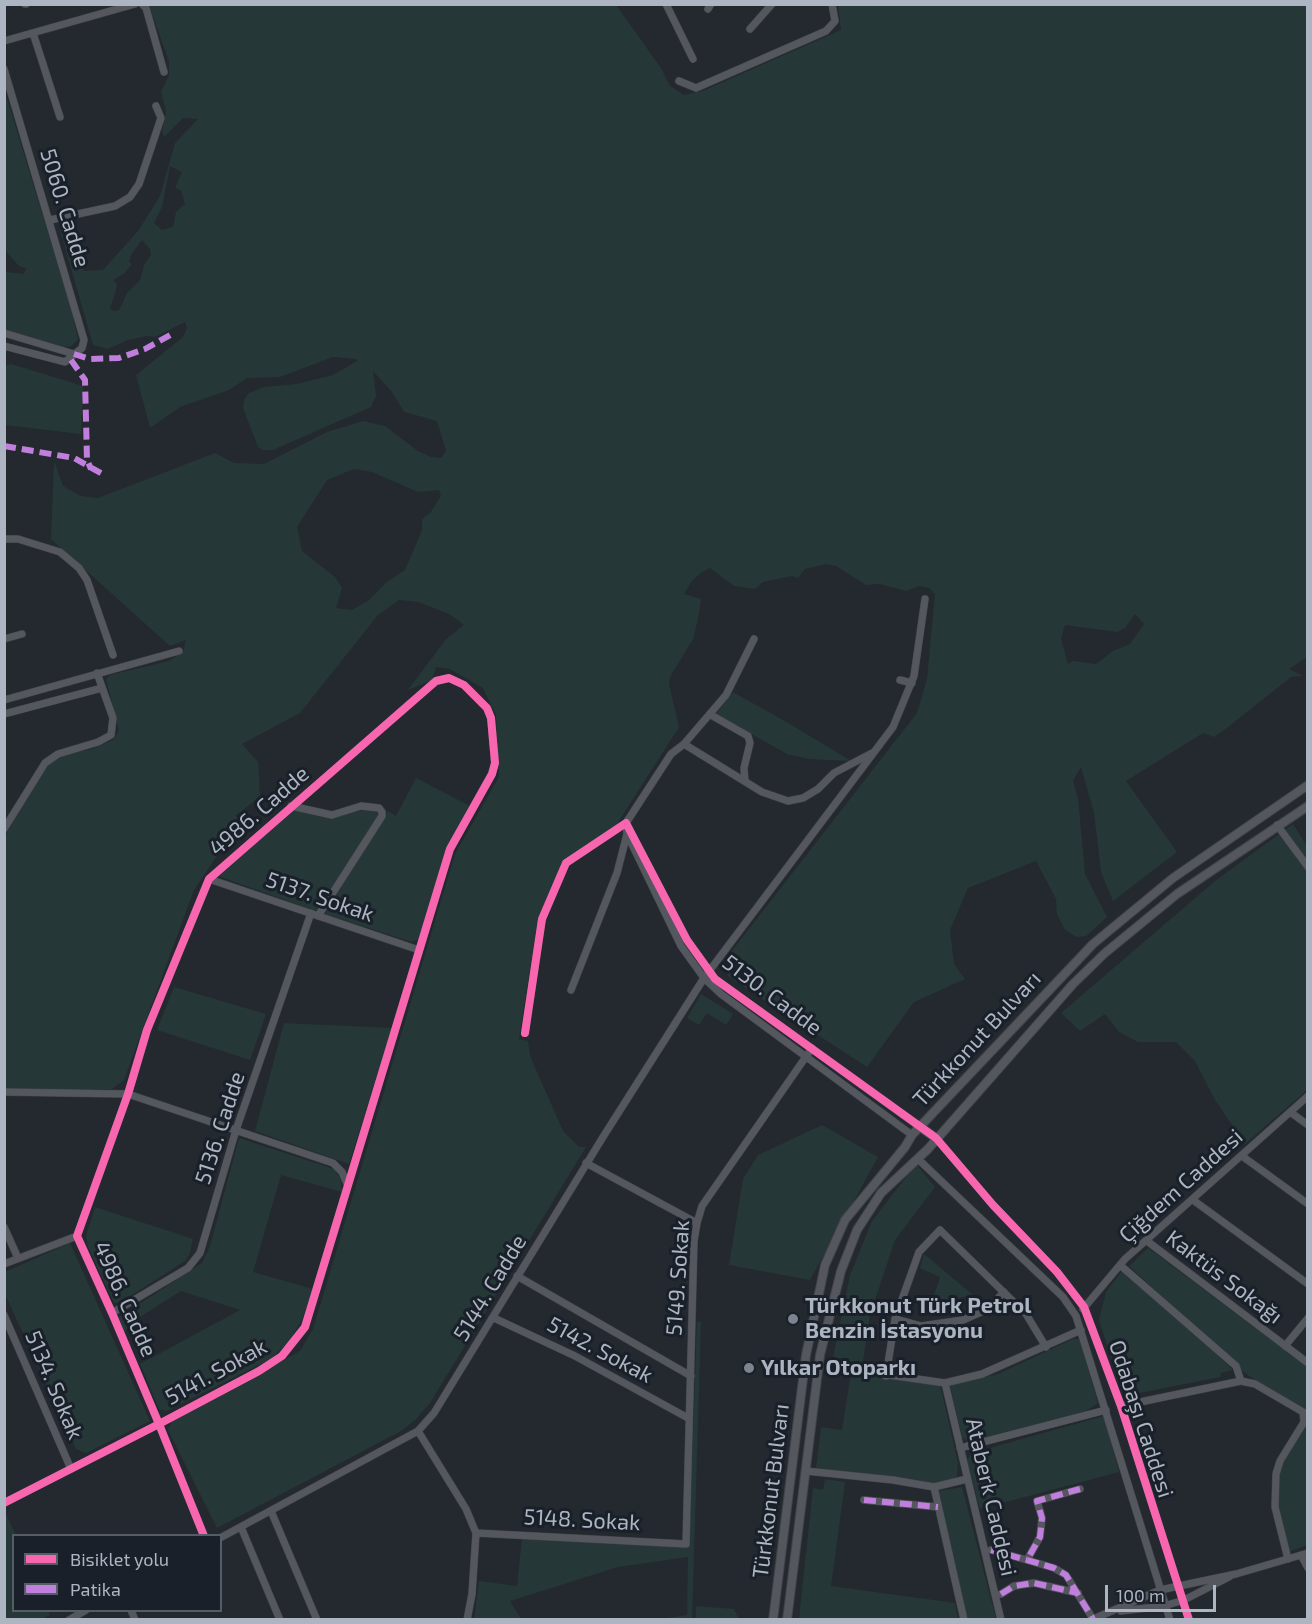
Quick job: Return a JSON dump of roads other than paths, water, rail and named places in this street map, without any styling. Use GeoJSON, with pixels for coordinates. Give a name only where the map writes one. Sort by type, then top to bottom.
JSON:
{"type":"FeatureCollection","features":[{"type":"Feature","properties":{"kind":"street"},"geometry":{"type":"LineString","coordinates":[[4,41],[135,4]]}},
{"type":"Feature","properties":{"kind":"street"},"geometry":{"type":"LineString","coordinates":[[142,4],[146,8],[164,72]]}},
{"type":"Feature","properties":{"kind":"street"},"geometry":{"type":"LineString","coordinates":[[666,4],[693,59]]}},
{"type":"Feature","properties":{"kind":"street"},"geometry":{"type":"LineString","coordinates":[[750,29],[771,4]]}},
{"type":"Feature","properties":{"kind":"street"},"geometry":{"type":"LineString","coordinates":[[679,81],[696,88],[831,27],[835,21],[832,4]]}},
{"type":"Feature","properties":{"kind":"street"},"geometry":{"type":"LineString","coordinates":[[33,33],[60,117]]}},
{"type":"Feature","properties":{"kind":"street","name":"5060. Cadde"},"geometry":{"type":"LineString","coordinates":[[4,69],[84,336],[82,348],[75,354]]}},
{"type":"Feature","properties":{"kind":"street"},"geometry":{"type":"LineString","coordinates":[[50,220],[115,206],[130,197],[139,183],[161,118],[156,106]]}},
{"type":"Feature","properties":{"kind":"street"},"geometry":{"type":"LineString","coordinates":[[4,333],[75,354],[71,360],[58,362],[4,346]]}},
{"type":"Feature","properties":{"kind":"street"},"geometry":{"type":"LineString","coordinates":[[4,539],[18,539],[52,549],[75,564],[87,580],[113,655]]}},
{"type":"Feature","properties":{"kind":"street","name":"5144. Cadde"},"geometry":{"type":"LineString","coordinates":[[222,1537],[418,1431],[434,1413],[494,1318],[586,1163],[706,974],[878,750],[901,712],[912,683],[920,651],[925,599]]}},
{"type":"Feature","properties":{"kind":"street"},"geometry":{"type":"LineString","coordinates":[[4,639],[21,634]]}},
{"type":"Feature","properties":{"kind":"street"},"geometry":{"type":"LineString","coordinates":[[525,1033],[542,919],[566,863],[626,823],[671,753],[684,744],[726,695],[754,639]]}},
{"type":"Feature","properties":{"kind":"street"},"geometry":{"type":"LineString","coordinates":[[4,700],[179,651]]}},
{"type":"Feature","properties":{"kind":"street"},"geometry":{"type":"LineString","coordinates":[[4,829],[45,763],[58,754],[106,739],[111,735],[113,718],[97,673]]}},
{"type":"Feature","properties":{"kind":"street","name":"4986. Cadde"},"geometry":{"type":"LineString","coordinates":[[203,1534],[112,1313],[77,1236],[128,1094],[156,1006],[209,879],[436,681],[449,678],[464,685],[487,708],[495,763],[492,774],[450,849],[347,1187]]}},
{"type":"Feature","properties":{"kind":"street"},"geometry":{"type":"LineString","coordinates":[[900,680],[912,683]]}},
{"type":"Feature","properties":{"kind":"street"},"geometry":{"type":"LineString","coordinates":[[4,714],[102,687]]}},
{"type":"Feature","properties":{"kind":"street"},"geometry":{"type":"LineString","coordinates":[[711,715],[748,736],[750,743],[744,768],[745,781]]}},
{"type":"Feature","properties":{"kind":"street"},"geometry":{"type":"LineString","coordinates":[[684,744],[775,798],[788,801],[803,798],[818,789],[834,773],[878,750]]}},
{"type":"Feature","properties":{"kind":"street","name":"Türkkonut Bulvarı"},"geometry":{"type":"LineString","coordinates":[[774,1620],[806,1355],[825,1265],[845,1220],[905,1147],[912,1135],[1061,975],[1107,931],[1173,878],[1308,785]]}},
{"type":"Feature","properties":{"kind":"street","name":"5136. Cadde"},"geometry":{"type":"LineString","coordinates":[[112,1313],[196,1261],[200,1254],[236,1130],[314,914],[382,816],[379,808],[362,806],[332,815],[291,806]]}},
{"type":"Feature","properties":{"kind":"street","name":"Türkkonut Bulvarı"},"geometry":{"type":"LineString","coordinates":[[787,1620],[819,1365],[841,1271],[856,1230],[881,1194],[918,1159],[1073,984],[1105,953],[1170,899],[1308,806]]}},
{"type":"Feature","properties":{"kind":"street"},"geometry":{"type":"LineString","coordinates":[[571,990],[616,873],[627,834],[626,823]]}},
{"type":"Feature","properties":{"kind":"street","name":"5130. Cadde"},"geometry":{"type":"LineString","coordinates":[[626,823],[706,974],[920,1127]]}},
{"type":"Feature","properties":{"kind":"street"},"geometry":{"type":"LineString","coordinates":[[1277,825],[1308,867]]}},
{"type":"Feature","properties":{"kind":"street","name":"5130. Cadde"},"geometry":{"type":"LineString","coordinates":[[627,834],[681,946],[721,994],[912,1135]]}},
{"type":"Feature","properties":{"kind":"street","name":"5137. Sokak"},"geometry":{"type":"LineString","coordinates":[[209,879],[419,950]]}},
{"type":"Feature","properties":{"kind":"street","name":"5149. Sokak"},"geometry":{"type":"LineString","coordinates":[[686,1544],[694,1240],[697,1223],[702,1206],[812,1048]]}},
{"type":"Feature","properties":{"kind":"street"},"geometry":{"type":"LineString","coordinates":[[4,1092],[128,1094],[333,1162],[342,1172],[347,1187]]}},
{"type":"Feature","properties":{"kind":"street","name":"Çiğdem Caddesi"},"geometry":{"type":"LineString","coordinates":[[1076,1316],[1120,1265],[1308,1096]]}},
{"type":"Feature","properties":{"kind":"street"},"geometry":{"type":"LineString","coordinates":[[1290,1112],[1308,1125]]}},
{"type":"Feature","properties":{"kind":"street"},"geometry":{"type":"LineString","coordinates":[[920,1127],[936,1138]]}},
{"type":"Feature","properties":{"kind":"street","name":"Odabaşı Caddesi"},"geometry":{"type":"LineString","coordinates":[[936,1138],[993,1205],[1057,1272],[1084,1308],[1121,1406],[1157,1527],[1180,1584],[1189,1620]]}},
{"type":"Feature","properties":{"kind":"street"},"geometry":{"type":"LineString","coordinates":[[905,1147],[918,1159]]}},
{"type":"Feature","properties":{"kind":"street"},"geometry":{"type":"LineString","coordinates":[[1242,1156],[1308,1204]]}},
{"type":"Feature","properties":{"kind":"street","name":"Odabaşı Caddesi"},"geometry":{"type":"LineString","coordinates":[[918,1159],[1063,1296],[1076,1316],[1170,1620]]}},
{"type":"Feature","properties":{"kind":"street"},"geometry":{"type":"LineString","coordinates":[[586,1163],[697,1223]]}},
{"type":"Feature","properties":{"kind":"street","name":"5141. Sokak"},"geometry":{"type":"LineString","coordinates":[[4,1503],[159,1424],[259,1371],[282,1356],[296,1342],[305,1327],[347,1187]]}},
{"type":"Feature","properties":{"kind":"street"},"geometry":{"type":"LineString","coordinates":[[1193,1200],[1308,1284]]}},
{"type":"Feature","properties":{"kind":"street"},"geometry":{"type":"LineString","coordinates":[[4,1227],[18,1258]]}},
{"type":"Feature","properties":{"kind":"street"},"geometry":{"type":"LineString","coordinates":[[886,1376],[896,1319],[920,1252],[940,1230],[1026,1314],[1046,1347]]}},
{"type":"Feature","properties":{"kind":"street"},"geometry":{"type":"LineString","coordinates":[[4,1264],[77,1236]]}},
{"type":"Feature","properties":{"kind":"street","name":"Kaktüs Sokağı"},"geometry":{"type":"LineString","coordinates":[[1147,1241],[1308,1363]]}},
{"type":"Feature","properties":{"kind":"street"},"geometry":{"type":"LineString","coordinates":[[1120,1265],[1236,1366],[1241,1381]]}},
{"type":"Feature","properties":{"kind":"street"},"geometry":{"type":"LineString","coordinates":[[518,1276],[691,1376]]}},
{"type":"Feature","properties":{"kind":"street"},"geometry":{"type":"LineString","coordinates":[[896,1319],[921,1326],[963,1320],[988,1309],[1005,1292]]}},
{"type":"Feature","properties":{"kind":"street","name":"5134. Sokak"},"geometry":{"type":"LineString","coordinates":[[4,1315],[70,1469]]}},
{"type":"Feature","properties":{"kind":"street","name":"5142. Sokak"},"geometry":{"type":"LineString","coordinates":[[494,1318],[575,1356],[688,1418]]}},
{"type":"Feature","properties":{"kind":"street"},"geometry":{"type":"LineString","coordinates":[[1285,1346],[1308,1318]]}},
{"type":"Feature","properties":{"kind":"street"},"geometry":{"type":"LineString","coordinates":[[819,1365],[945,1383],[982,1374],[1081,1330]]}},
{"type":"Feature","properties":{"kind":"street"},"geometry":{"type":"LineString","coordinates":[[1121,1406],[1241,1381],[1255,1384],[1303,1412],[1304,1422],[1280,1461],[1276,1474],[1275,1507],[1288,1559]]}},
{"type":"Feature","properties":{"kind":"street","name":"Ataberk Caddesi"},"geometry":{"type":"LineString","coordinates":[[945,1383],[1001,1620]]}},
{"type":"Feature","properties":{"kind":"street"},"geometry":{"type":"LineString","coordinates":[[960,1448],[1106,1410]]}},
{"type":"Feature","properties":{"kind":"street"},"geometry":{"type":"LineString","coordinates":[[418,1431],[466,1509],[476,1533],[472,1593],[467,1620]]}},
{"type":"Feature","properties":{"kind":"street"},"geometry":{"type":"LineString","coordinates":[[806,1471],[893,1480],[934,1487],[967,1479]]}},
{"type":"Feature","properties":{"kind":"street"},"geometry":{"type":"LineString","coordinates":[[934,1487],[964,1620]]}},
{"type":"Feature","properties":{"kind":"street"},"geometry":{"type":"LineString","coordinates":[[1026,1560],[1040,1537],[1042,1518],[1037,1501],[1080,1490]]}},
{"type":"Feature","properties":{"kind":"street"},"geometry":{"type":"LineString","coordinates":[[864,1500],[938,1507]]}},
{"type":"Feature","properties":{"kind":"street"},"geometry":{"type":"LineString","coordinates":[[271,1511],[316,1618],[307,1620]]}},
{"type":"Feature","properties":{"kind":"street"},"geometry":{"type":"LineString","coordinates":[[241,1527],[280,1620]]}},
{"type":"Feature","properties":{"kind":"street","name":"5148. Sokak"},"geometry":{"type":"LineString","coordinates":[[476,1533],[686,1544]]}},
{"type":"Feature","properties":{"kind":"street"},"geometry":{"type":"LineString","coordinates":[[991,1550],[1054,1568],[1066,1575],[1092,1619],[1160,1590],[1236,1574],[1304,1554],[1308,1568]]}},
{"type":"Feature","properties":{"kind":"street"},"geometry":{"type":"LineString","coordinates":[[1115,1611],[1164,1606],[1184,1600],[1236,1574]]}},
{"type":"Feature","properties":{"kind":"street"},"geometry":{"type":"LineString","coordinates":[[1001,1594],[1014,1586],[1034,1583],[1078,1593]]}},
{"type":"Feature","properties":{"kind":"street"},"geometry":{"type":"LineString","coordinates":[[69,1620],[84,1612]]}},
{"type":"Feature","properties":{"kind":"place","name":"Türkkonut Türk Petrol Benzin İstasyonu"},"geometry":{"type":"Point","coordinates":[793,1319]}},
{"type":"Feature","properties":{"kind":"place","name":"Yılkar Otoparkı"},"geometry":{"type":"Point","coordinates":[749,1368]}}]}
